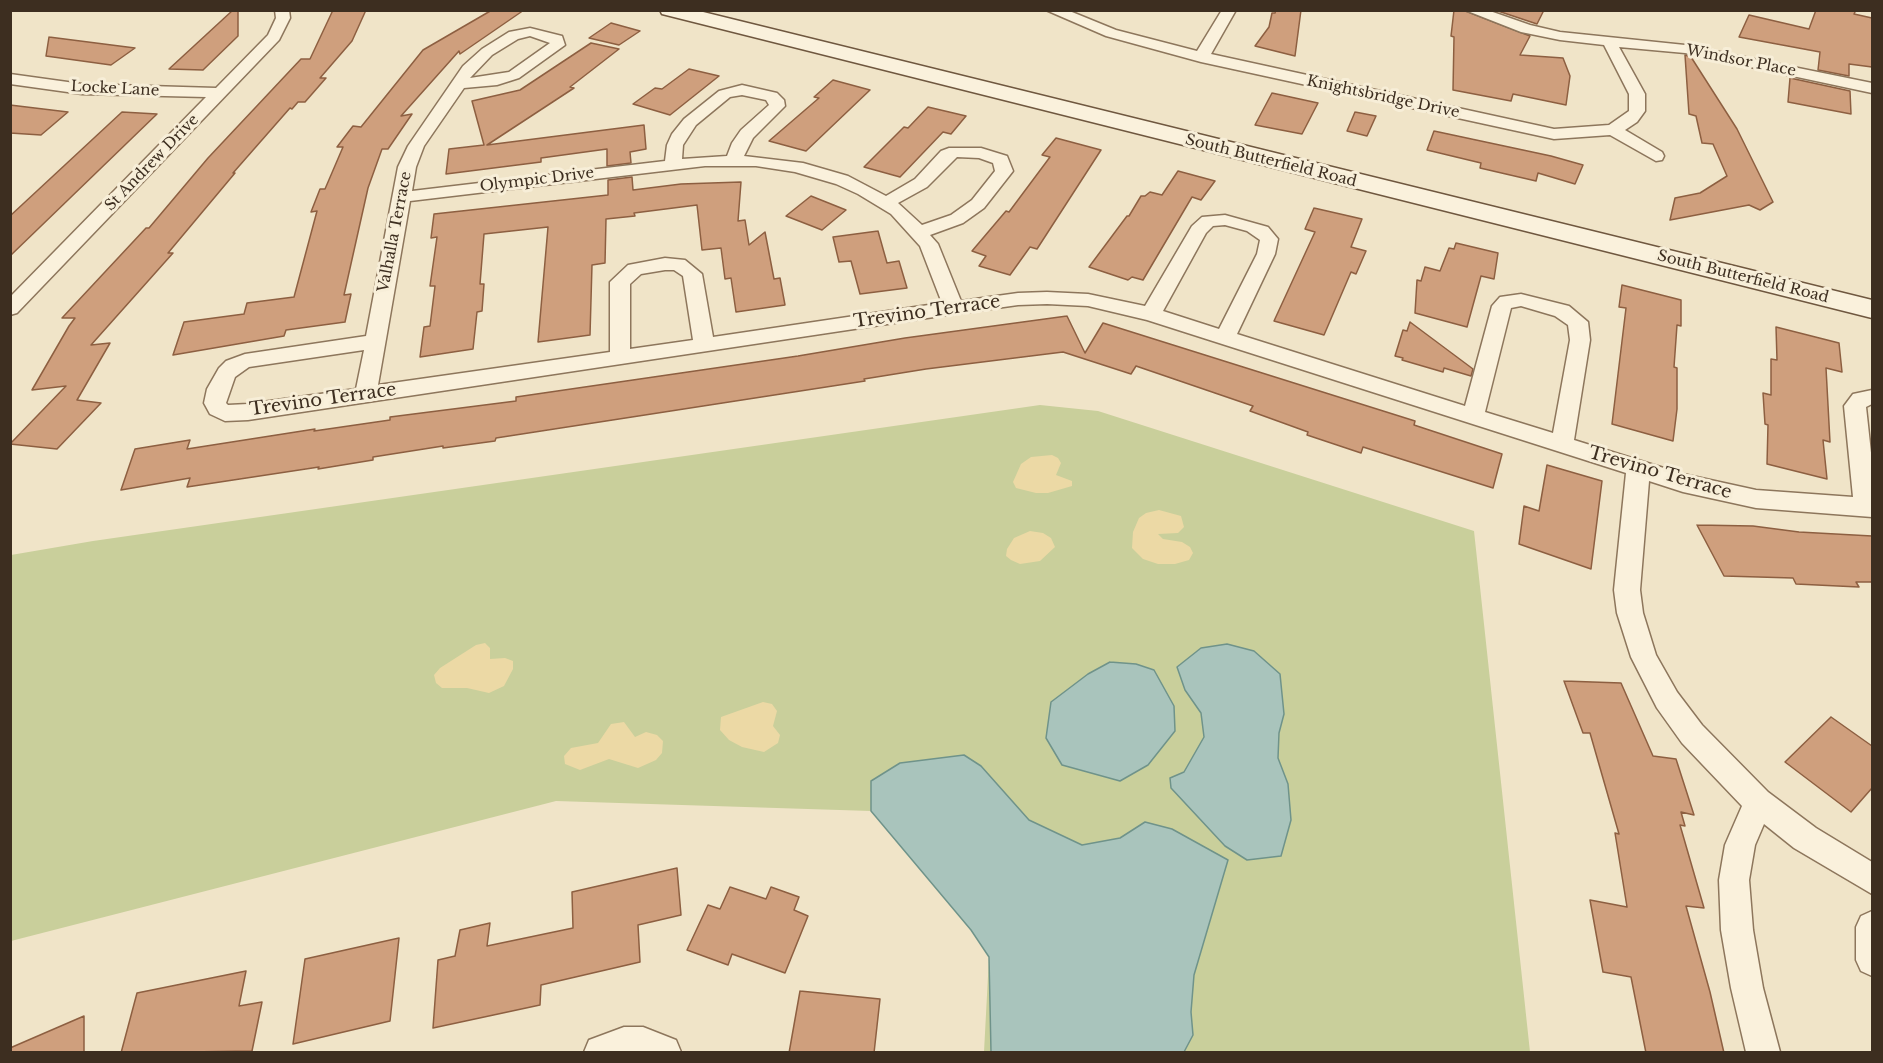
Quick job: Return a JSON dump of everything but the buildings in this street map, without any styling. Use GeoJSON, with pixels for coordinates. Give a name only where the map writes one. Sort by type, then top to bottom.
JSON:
{"type":"FeatureCollection","features":[{"type":"Feature","properties":{"kind":"main road","name":"South Butterfield Road"},"geometry":{"type":"LineString","coordinates":[[669,10],[1872,309]]}},
{"type":"Feature","properties":{"kind":"main road","name":"South Butterfield Road"},"geometry":{"type":"LineString","coordinates":[[724,10],[1872,291]]}},
{"type":"Feature","properties":{"kind":"street","name":"St Andrew Drive"},"geometry":{"type":"LineString","coordinates":[[10,309],[274,37],[283,18],[282,10]]}},
{"type":"Feature","properties":{"kind":"street","name":"Knightsbridge Drive"},"geometry":{"type":"LineString","coordinates":[[1053,10],[1111,33],[1201,57],[1533,131],[1566,134],[1612,130]]}},
{"type":"Feature","properties":{"kind":"street"},"geometry":{"type":"LineString","coordinates":[[1201,57],[1229,10]]}},
{"type":"Feature","properties":{"kind":"street","name":"Windsor Place"},"geometry":{"type":"LineString","coordinates":[[1472,10],[1537,31],[1708,53],[1872,88]]}},
{"type":"Feature","properties":{"kind":"street","name":"Valhalla Terrace"},"geometry":{"type":"LineString","coordinates":[[366,394],[407,166],[416,146],[468,69],[486,53],[514,35],[531,33],[560,41],[537,61],[514,75],[497,80],[459,84]]}},
{"type":"Feature","properties":{"kind":"street"},"geometry":{"type":"LineString","coordinates":[[1609,41],[1638,101],[1637,111],[1631,118],[1612,130],[1656,156]]}},
{"type":"Feature","properties":{"kind":"street","name":"Locke Lane"},"geometry":{"type":"LineString","coordinates":[[10,79],[82,89],[220,93]]}},
{"type":"Feature","properties":{"kind":"street"},"geometry":{"type":"LineString","coordinates":[[673,164],[675,145],[680,134],[690,122],[725,94],[742,90],[771,96],[776,100],[777,106],[747,134],[734,160]]}},
{"type":"Feature","properties":{"kind":"street"},"geometry":{"type":"LineString","coordinates":[[886,203],[921,183],[947,155],[955,152],[981,153],[1001,160],[1004,171],[978,204],[957,219],[920,232]]}},
{"type":"Feature","properties":{"kind":"street","name":"Olympic Drive"},"geometry":{"type":"LineString","coordinates":[[402,197],[673,164],[734,160],[756,161],[816,172],[864,190],[886,203],[920,232],[929,244],[954,308]]}},
{"type":"Feature","properties":{"kind":"street"},"geometry":{"type":"LineString","coordinates":[[1151,314],[1198,230],[1208,221],[1225,220],[1253,227],[1262,231],[1269,239],[1266,254],[1225,338]]}},
{"type":"Feature","properties":{"kind":"street"},"geometry":{"type":"LineString","coordinates":[[620,357],[620,282],[625,276],[642,267],[678,264],[692,274],[704,344]]}},
{"type":"Feature","properties":{"kind":"street","name":"Trevino Terrace"},"geometry":{"type":"LineString","coordinates":[[375,341],[245,361],[233,366],[226,373],[218,389],[215,403],[218,409],[225,413],[954,308],[1047,298],[1088,300],[1151,314],[1683,483],[1756,499],[1869,507],[1855,406],[1861,399],[1872,397]]}},
{"type":"Feature","properties":{"kind":"street"},"geometry":{"type":"LineString","coordinates":[[1473,416],[1502,306],[1506,301],[1521,300],[1562,311],[1578,322],[1580,340],[1562,444]]}},
{"type":"Feature","properties":{"kind":"street"},"geometry":{"type":"LineString","coordinates":[[1638,470],[1627,590],[1630,613],[1644,657],[1667,700],[1692,734],[1758,802],[1805,838],[1872,879]]}},
{"type":"Feature","properties":{"kind":"street"},"geometry":{"type":"LineString","coordinates":[[1758,802],[1740,846],[1734,880],[1737,930],[1747,988],[1763,1053]]}},
{"type":"Feature","properties":{"kind":"street"},"geometry":{"type":"LineString","coordinates":[[1872,927],[1872,960]]}},
{"type":"Feature","properties":{"kind":"street"},"geometry":{"type":"LineString","coordinates":[[601,1053],[624,1044],[643,1044],[664,1053]]}},
{"type":"Feature","properties":{"kind":"green space"},"geometry":{"type":"Polygon","coordinates":[[[1040,405],[1098,411],[1474,531],[1530,1052],[984,1052],[989,957],[971,930],[871,811],[556,801],[11,941],[11,555],[93,541],[1040,405]]]}},
{"type":"Feature","properties":{"kind":"sand"},"geometry":{"type":"Polygon","coordinates":[[[1052,455],[1061,463],[1056,475],[1072,481],[1072,486],[1048,493],[1036,493],[1016,488],[1013,482],[1021,464],[1031,457],[1052,455]]]}},
{"type":"Feature","properties":{"kind":"sand"},"geometry":{"type":"Polygon","coordinates":[[[1159,510],[1181,516],[1184,527],[1178,533],[1158,534],[1163,539],[1182,542],[1190,547],[1193,553],[1189,560],[1175,564],[1158,564],[1143,559],[1132,548],[1133,532],[1139,518],[1146,513],[1159,510]]]}},
{"type":"Feature","properties":{"kind":"sand"},"geometry":{"type":"Polygon","coordinates":[[[1030,531],[1043,533],[1051,538],[1055,547],[1040,561],[1020,564],[1011,560],[1006,556],[1007,549],[1014,538],[1030,531]]]}},
{"type":"Feature","properties":{"kind":"sand"},"geometry":{"type":"Polygon","coordinates":[[[485,643],[490,648],[490,659],[505,658],[513,661],[513,669],[504,686],[489,693],[467,688],[442,688],[436,683],[434,675],[440,668],[476,645],[485,643]]]}},
{"type":"Feature","properties":{"kind":"sand"},"geometry":{"type":"Polygon","coordinates":[[[763,702],[772,704],[777,711],[773,726],[780,735],[778,743],[764,752],[742,747],[729,740],[720,730],[721,717],[763,702]]]}},
{"type":"Feature","properties":{"kind":"sand"},"geometry":{"type":"Polygon","coordinates":[[[624,722],[635,737],[646,732],[657,735],[663,741],[662,753],[656,760],[638,768],[609,759],[580,770],[565,764],[564,756],[571,748],[598,743],[611,724],[624,722]]]}},
{"type":"Feature","properties":{"kind":"water"},"geometry":{"type":"Polygon","coordinates":[[[1227,644],[1254,651],[1280,674],[1284,714],[1279,733],[1278,758],[1288,784],[1291,820],[1281,856],[1247,860],[1225,846],[1171,788],[1170,778],[1184,772],[1204,737],[1201,713],[1185,690],[1177,667],[1201,648],[1227,644]]]}},
{"type":"Feature","properties":{"kind":"water"},"geometry":{"type":"Polygon","coordinates":[[[1110,662],[1136,664],[1154,670],[1174,706],[1175,731],[1148,765],[1120,781],[1062,765],[1046,738],[1051,702],[1088,674],[1110,662]]]}},
{"type":"Feature","properties":{"kind":"water"},"geometry":{"type":"Polygon","coordinates":[[[964,755],[981,766],[1029,820],[1082,845],[1120,838],[1145,822],[1172,829],[1228,860],[1194,975],[1191,1012],[1193,1035],[1184,1052],[991,1052],[989,957],[971,930],[871,811],[871,781],[900,763],[964,755]]]}}]}
